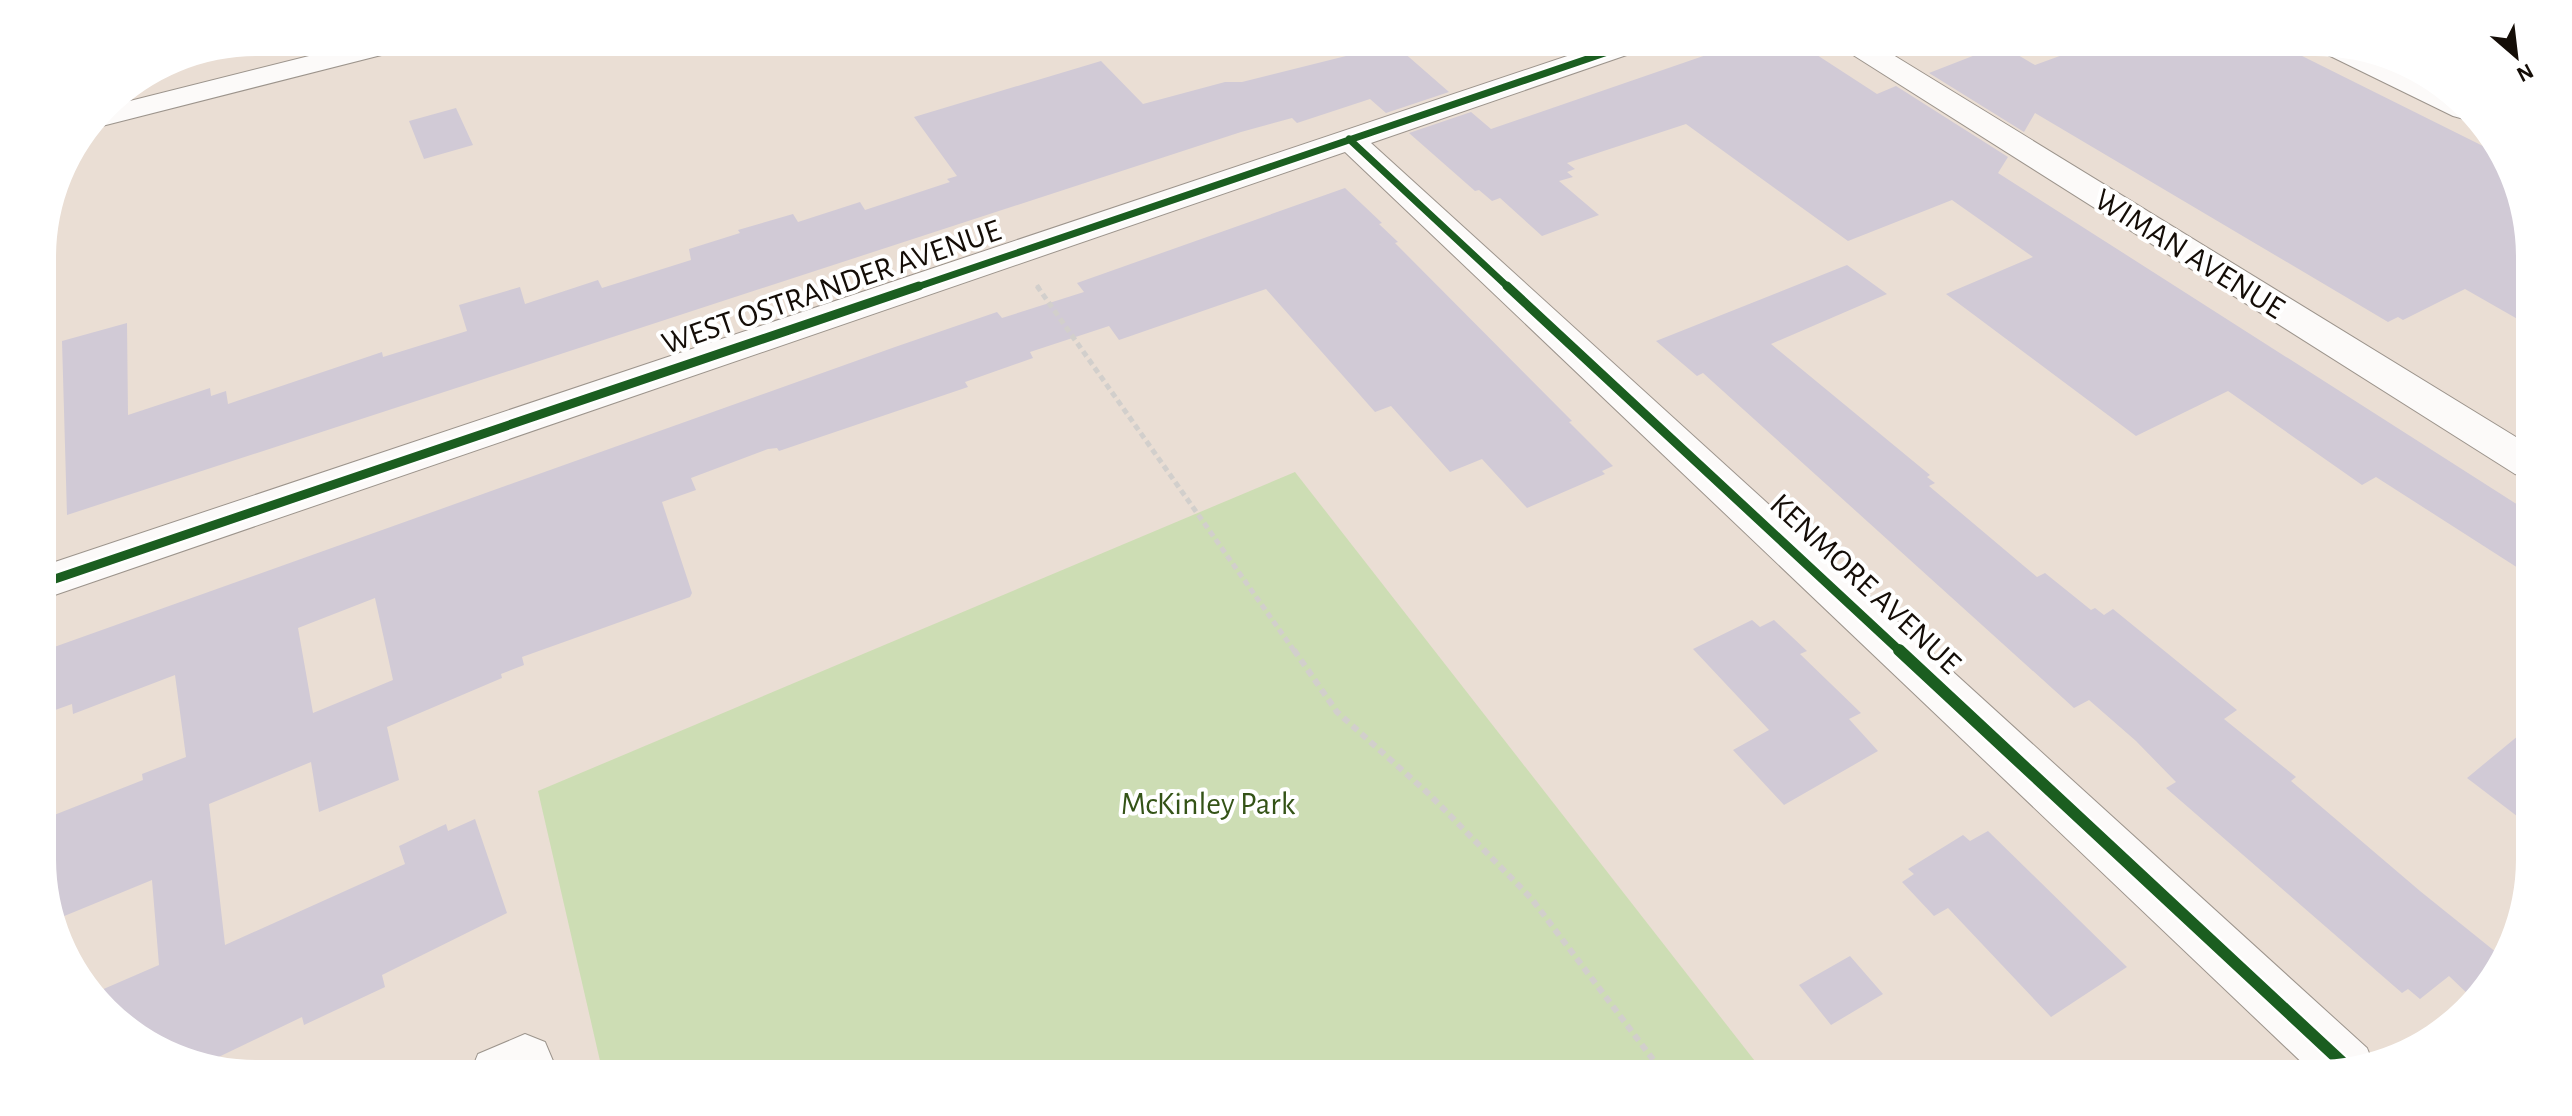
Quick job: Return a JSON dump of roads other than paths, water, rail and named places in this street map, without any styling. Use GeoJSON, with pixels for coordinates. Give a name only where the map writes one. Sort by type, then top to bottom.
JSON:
{"type":"FeatureCollection","features":[{"type":"Feature","properties":{"kind":"street"},"geometry":{"type":"LineString","coordinates":[[117,113],[344,56]]}},
{"type":"Feature","properties":{"kind":"street","name":"WEST OSTRANDER AVENUE"},"geometry":{"type":"LineString","coordinates":[[56,579],[1595,56]]}},
{"type":"Feature","properties":{"kind":"street","name":"WIMAN AVENUE"},"geometry":{"type":"LineString","coordinates":[[1874,56],[2516,456]]}},
{"type":"Feature","properties":{"kind":"street"},"geometry":{"type":"LineString","coordinates":[[2370,64],[2436,97]]}},
{"type":"Feature","properties":{"kind":"street","name":"KENMORE AVENUE"},"geometry":{"type":"LineString","coordinates":[[1349,139],[2338,1058]]}},
{"type":"Feature","properties":{"kind":"park label","name":"McKinley Park"},"geometry":{"type":"Point","coordinates":[1208,803]}}]}
